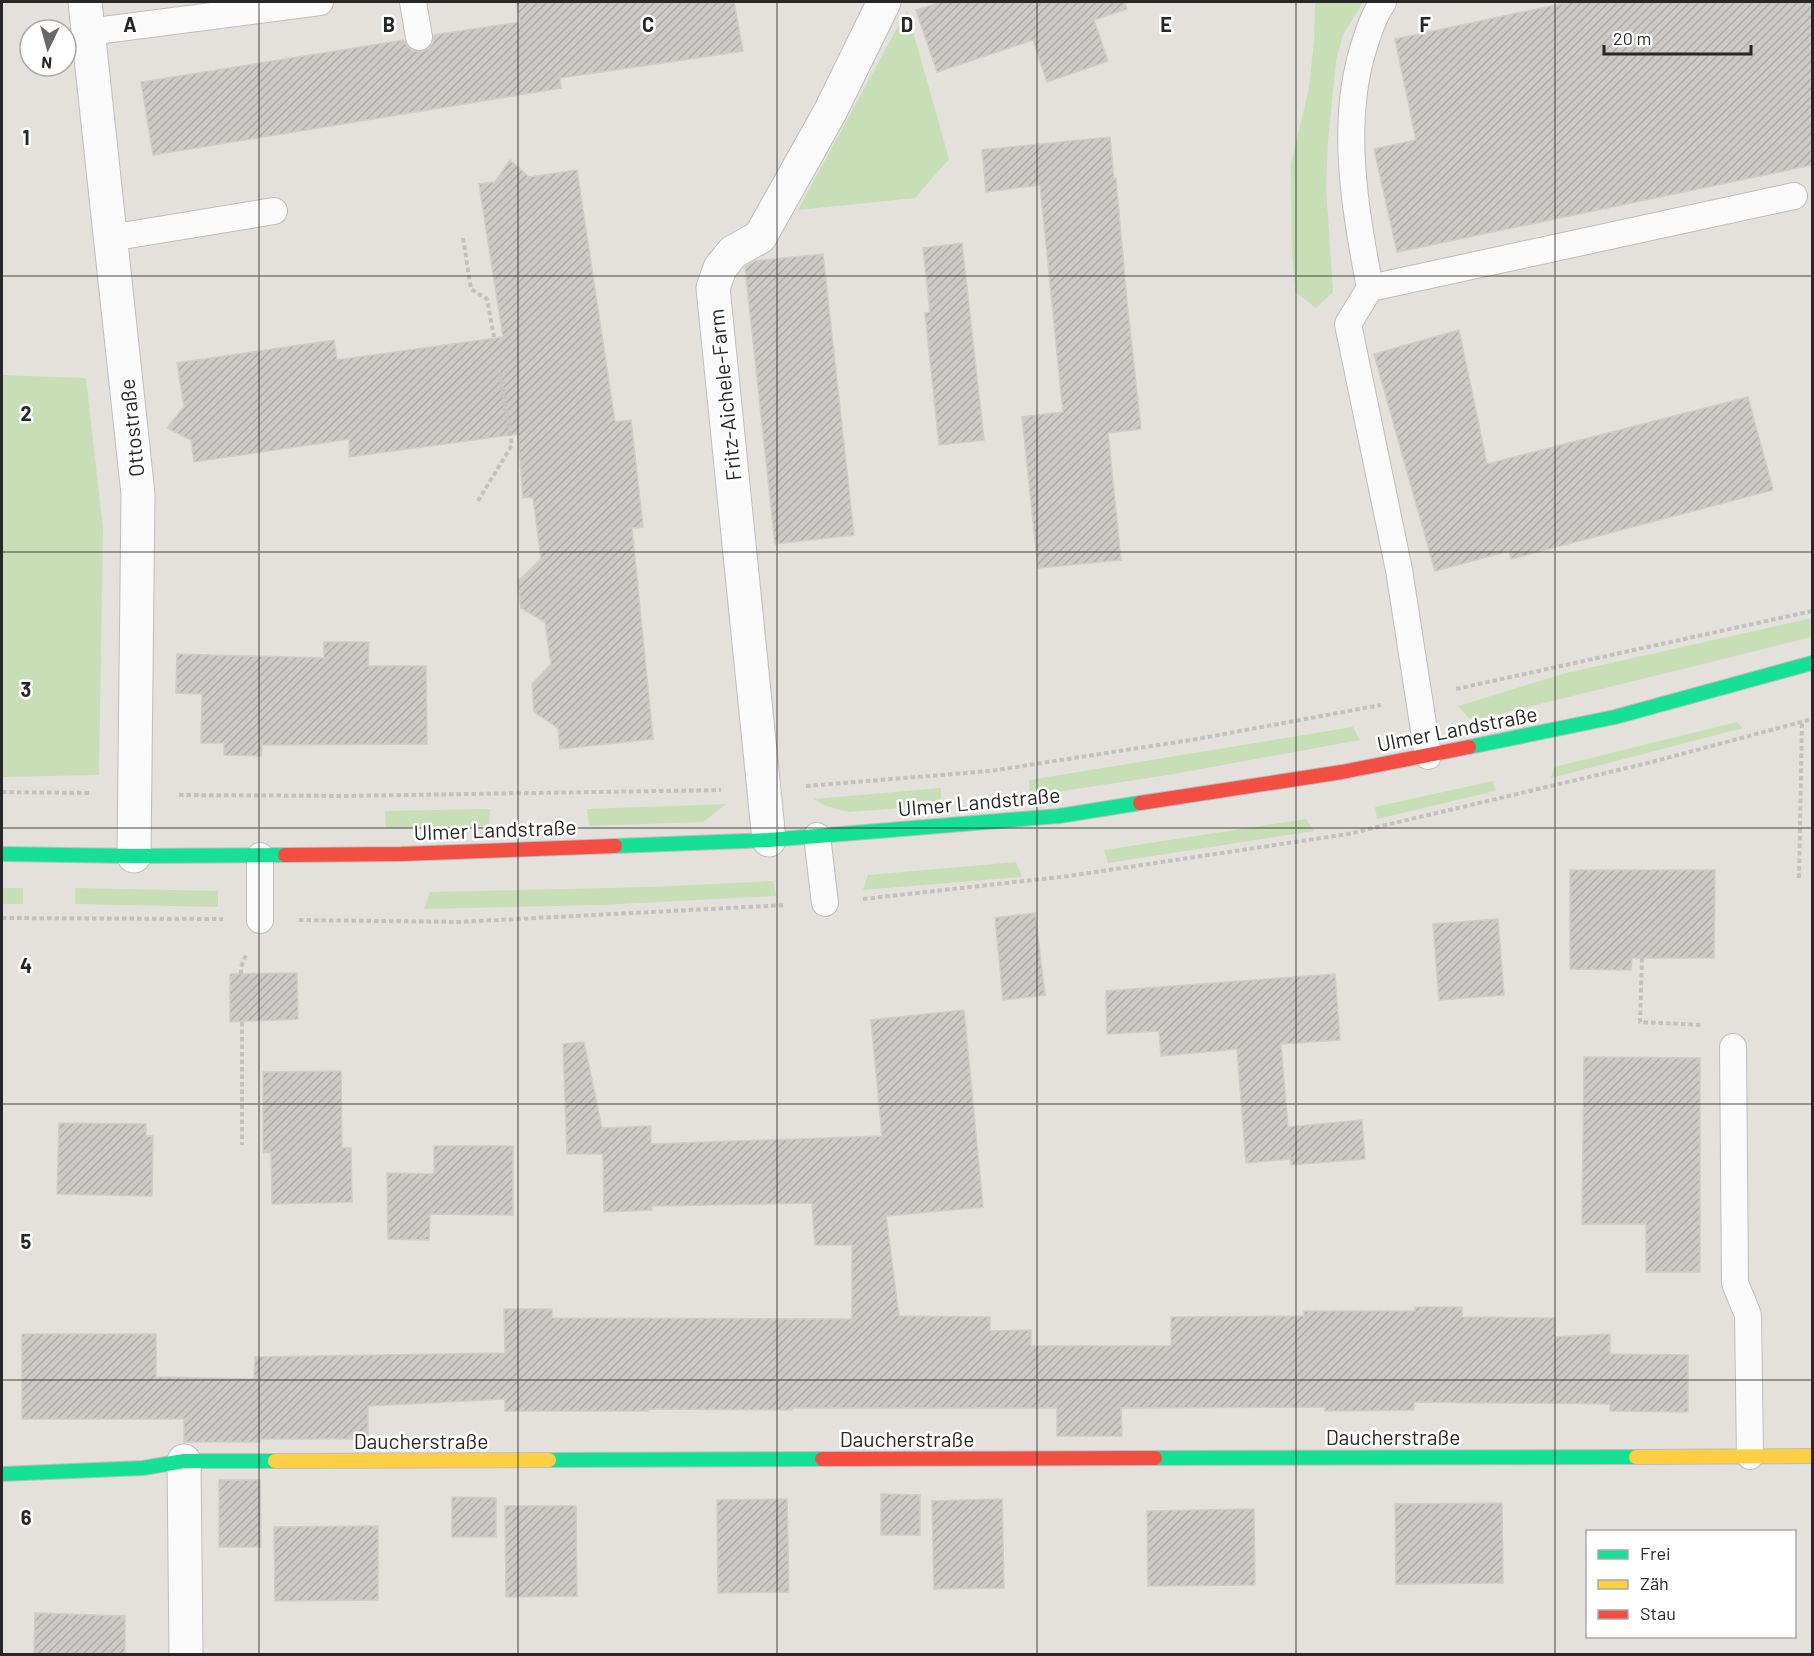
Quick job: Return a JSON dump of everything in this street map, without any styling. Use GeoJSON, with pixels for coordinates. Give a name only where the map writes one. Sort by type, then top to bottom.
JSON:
{"type":"FeatureCollection","features":[{"type":"Feature","properties":{"kind":"street","name":"Fritz-Aichele-Farm"},"geometry":{"type":"LineString","coordinates":[[769,840],[713,288],[720,268],[733,252],[760,237],[830,112],[884,2]]}},
{"type":"Feature","properties":{"kind":"street","name":"Ottostraße"},"geometry":{"type":"LineString","coordinates":[[87,17],[138,494],[134,856]]}},
{"type":"Feature","properties":{"kind":"street","name":"Ulmer Landstraße"},"geometry":{"type":"LineString","coordinates":[[2,854],[134,856],[401,854],[769,840],[1059,816],[1342,772],[1428,756],[1615,717],[1812,663]]}},
{"type":"Feature","properties":{"kind":"street","name":"Daucherstraße"},"geometry":{"type":"LineString","coordinates":[[2,1474],[143,1468],[184,1461],[1812,1456]]}},
{"type":"Feature","properties":{"kind":"street"},"geometry":{"type":"LineString","coordinates":[[184,1461],[186,1654]]}},
{"type":"Feature","properties":{"kind":"lane"},"geometry":{"type":"LineString","coordinates":[[87,17],[305,2]]}},
{"type":"Feature","properties":{"kind":"lane"},"geometry":{"type":"LineString","coordinates":[[413,2],[418,37]]}},
{"type":"Feature","properties":{"kind":"lane"},"geometry":{"type":"LineString","coordinates":[[1383,2],[1374,14],[1359,60],[1351,110],[1351,155],[1370,288],[1348,324],[1399,570],[1417,698],[1428,756]]}},
{"type":"Feature","properties":{"kind":"lane"},"geometry":{"type":"LineString","coordinates":[[1370,288],[1794,195]]}},
{"type":"Feature","properties":{"kind":"lane"},"geometry":{"type":"LineString","coordinates":[[110,238],[274,211]]}},
{"type":"Feature","properties":{"kind":"lane"},"geometry":{"type":"LineString","coordinates":[[818,836],[825,903]]}},
{"type":"Feature","properties":{"kind":"lane"},"geometry":{"type":"LineString","coordinates":[[260,856],[260,920]]}},
{"type":"Feature","properties":{"kind":"lane"},"geometry":{"type":"LineString","coordinates":[[1733,1047],[1735,1283],[1748,1315],[1750,1456]]}},
{"type":"Feature","properties":{"kind":"path"},"geometry":{"type":"LineString","coordinates":[[463,238],[471,289],[487,299],[494,337]]}},
{"type":"Feature","properties":{"kind":"path"},"geometry":{"type":"LineString","coordinates":[[478,501],[512,445],[499,370]]}},
{"type":"Feature","properties":{"kind":"path","name":"Ulmer Landstraße"},"geometry":{"type":"LineString","coordinates":[[179,795],[344,796],[764,789],[990,771],[1197,739],[1417,698],[1812,611]]}},
{"type":"Feature","properties":{"kind":"path"},"geometry":{"type":"LineString","coordinates":[[1799,878],[1802,722]]}},
{"type":"Feature","properties":{"kind":"path"},"geometry":{"type":"LineString","coordinates":[[2,792],[90,793]]}},
{"type":"Feature","properties":{"kind":"path"},"geometry":{"type":"LineString","coordinates":[[2,918],[141,918]]}},
{"type":"Feature","properties":{"kind":"path"},"geometry":{"type":"LineString","coordinates":[[1642,958],[1640,1022],[1732,1026],[1733,1047]]}},
{"type":"Feature","properties":{"kind":"path"},"geometry":{"type":"LineString","coordinates":[[242,1022],[242,1145]]}},
{"type":"Feature","properties":{"kind":"green space"},"geometry":{"type":"Polygon","coordinates":[[[1315,2],[1363,2],[1343,35],[1336,61],[1326,187],[1333,292],[1316,308],[1295,292],[1291,164],[1309,88],[1315,2]]]}},
{"type":"Feature","properties":{"kind":"green space"},"geometry":{"type":"Polygon","coordinates":[[[907,10],[949,159],[915,198],[798,210],[907,10]]]}},
{"type":"Feature","properties":{"kind":"green space"},"geometry":{"type":"Polygon","coordinates":[[[2,375],[86,378],[103,529],[99,775],[2,777],[2,375]]]}},
{"type":"Feature","properties":{"kind":"green space"},"geometry":{"type":"Polygon","coordinates":[[[1812,618],[1812,637],[1483,718],[1469,718],[1458,706],[1566,673],[1812,618]]]}},
{"type":"Feature","properties":{"kind":"green space"},"geometry":{"type":"Polygon","coordinates":[[[1737,722],[1743,728],[1551,778],[1554,767],[1737,722]]]}},
{"type":"Feature","properties":{"kind":"green space"},"geometry":{"type":"Polygon","coordinates":[[[1353,727],[1360,740],[1168,775],[1030,796],[1029,780],[1353,727]]]}},
{"type":"Feature","properties":{"kind":"green space"},"geometry":{"type":"Polygon","coordinates":[[[1493,781],[1495,791],[1377,819],[1375,807],[1493,781]]]}},
{"type":"Feature","properties":{"kind":"green space"},"geometry":{"type":"Polygon","coordinates":[[[941,788],[941,805],[849,812],[826,806],[814,799],[941,788]]]}},
{"type":"Feature","properties":{"kind":"green space"},"geometry":{"type":"Polygon","coordinates":[[[726,804],[703,822],[589,826],[587,809],[726,804]]]}},
{"type":"Feature","properties":{"kind":"green space"},"geometry":{"type":"Polygon","coordinates":[[[490,809],[489,826],[386,828],[385,811],[490,809]]]}},
{"type":"Feature","properties":{"kind":"green space"},"geometry":{"type":"Polygon","coordinates":[[[1306,819],[1314,831],[1108,863],[1104,850],[1306,819]]]}},
{"type":"Feature","properties":{"kind":"green space"},"geometry":{"type":"Polygon","coordinates":[[[1016,862],[1022,877],[863,890],[868,875],[1016,862]]]}},
{"type":"Feature","properties":{"kind":"green space"},"geometry":{"type":"Polygon","coordinates":[[[773,881],[776,896],[601,905],[424,909],[430,892],[651,887],[773,881]]]}},
{"type":"Feature","properties":{"kind":"green space"},"geometry":{"type":"Polygon","coordinates":[[[2,888],[23,888],[23,904],[2,904],[2,888]]]}},
{"type":"Feature","properties":{"kind":"green space"},"geometry":{"type":"Polygon","coordinates":[[[75,888],[218,891],[218,907],[75,904],[75,888]]]}},
{"type":"Feature","properties":{"kind":"building"},"geometry":{"type":"Polygon","coordinates":[[[516,2],[734,2],[743,51],[560,78],[561,88],[153,155],[141,82],[404,40],[413,51],[422,52],[433,43],[434,35],[520,22],[516,2]]]}},
{"type":"Feature","properties":{"kind":"building"},"geometry":{"type":"Polygon","coordinates":[[[942,2],[1125,2],[1127,9],[1094,20],[1108,61],[1047,82],[1033,40],[937,72],[916,10],[942,2]]]}},
{"type":"Feature","properties":{"kind":"building"},"geometry":{"type":"Polygon","coordinates":[[[1570,2],[1812,2],[1812,165],[1397,252],[1374,149],[1416,140],[1395,39],[1570,2]]]}},
{"type":"Feature","properties":{"kind":"building"},"geometry":{"type":"Polygon","coordinates":[[[1110,137],[1141,429],[1108,433],[1121,560],[1038,568],[1022,417],[1063,412],[1040,185],[986,192],[982,150],[1110,137]]]}},
{"type":"Feature","properties":{"kind":"building"},"geometry":{"type":"Polygon","coordinates":[[[510,160],[529,177],[577,170],[615,422],[631,420],[643,527],[632,528],[653,739],[560,749],[558,728],[534,712],[532,684],[551,664],[545,622],[521,608],[518,581],[541,559],[533,497],[523,498],[518,434],[349,457],[349,439],[194,462],[191,440],[167,428],[184,407],[177,363],[334,340],[337,360],[503,337],[479,184],[495,182],[510,160]]]}},
{"type":"Feature","properties":{"kind":"building"},"geometry":{"type":"Polygon","coordinates":[[[962,243],[984,440],[939,445],[925,313],[930,312],[923,248],[962,243]]]}},
{"type":"Feature","properties":{"kind":"building"},"geometry":{"type":"Polygon","coordinates":[[[823,254],[854,535],[775,544],[745,267],[755,261],[823,254]]]}},
{"type":"Feature","properties":{"kind":"building"},"geometry":{"type":"Polygon","coordinates":[[[1459,330],[1487,464],[1748,397],[1773,490],[1511,559],[1509,551],[1435,571],[1374,354],[1459,330]]]}},
{"type":"Feature","properties":{"kind":"building"},"geometry":{"type":"Polygon","coordinates":[[[324,642],[369,642],[368,666],[426,666],[427,744],[262,745],[261,756],[224,755],[224,743],[201,743],[202,694],[176,693],[177,654],[324,658],[324,642]]]}},
{"type":"Feature","properties":{"kind":"building"},"geometry":{"type":"Polygon","coordinates":[[[1570,870],[1715,870],[1714,958],[1632,958],[1631,970],[1570,969],[1570,870]]]}},
{"type":"Feature","properties":{"kind":"building"},"geometry":{"type":"Polygon","coordinates":[[[1035,913],[1045,995],[1003,1000],[995,918],[1035,913]]]}},
{"type":"Feature","properties":{"kind":"building"},"geometry":{"type":"Polygon","coordinates":[[[1498,919],[1504,995],[1439,1000],[1433,924],[1498,919]]]}},
{"type":"Feature","properties":{"kind":"building"},"geometry":{"type":"Polygon","coordinates":[[[297,973],[298,1019],[230,1022],[230,974],[297,973]]]}},
{"type":"Feature","properties":{"kind":"building"},"geometry":{"type":"Polygon","coordinates":[[[1335,974],[1340,1040],[1281,1044],[1288,1127],[1362,1120],[1365,1159],[1291,1165],[1290,1152],[1290,1159],[1246,1163],[1237,1049],[1161,1056],[1159,1031],[1107,1034],[1106,991],[1335,974]]]}},
{"type":"Feature","properties":{"kind":"building"},"geometry":{"type":"Polygon","coordinates":[[[964,1010],[983,1207],[886,1216],[899,1316],[990,1317],[990,1331],[1031,1330],[1031,1346],[1171,1346],[1171,1317],[1304,1316],[1304,1311],[1415,1311],[1415,1307],[1462,1307],[1462,1317],[1555,1318],[1555,1337],[1610,1334],[1610,1354],[1688,1355],[1688,1412],[1610,1411],[1610,1404],[1414,1402],[1414,1410],[1325,1411],[1325,1407],[1121,1408],[1122,1436],[1057,1436],[1057,1408],[505,1411],[505,1399],[368,1406],[368,1439],[260,1439],[260,1442],[184,1442],[184,1419],[22,1419],[22,1334],[156,1334],[156,1377],[254,1379],[255,1357],[505,1353],[504,1309],[552,1309],[552,1318],[852,1319],[852,1245],[815,1245],[812,1203],[651,1206],[652,1210],[604,1212],[603,1154],[567,1154],[563,1044],[584,1042],[602,1128],[651,1126],[651,1144],[882,1136],[871,1020],[964,1010]]]}},
{"type":"Feature","properties":{"kind":"building"},"geometry":{"type":"Polygon","coordinates":[[[1584,1057],[1700,1058],[1700,1272],[1646,1272],[1646,1224],[1582,1224],[1584,1057]]]}},
{"type":"Feature","properties":{"kind":"building"},"geometry":{"type":"Polygon","coordinates":[[[341,1071],[342,1148],[351,1148],[352,1202],[272,1204],[271,1152],[263,1153],[263,1072],[341,1071]]]}},
{"type":"Feature","properties":{"kind":"building"},"geometry":{"type":"Polygon","coordinates":[[[59,1123],[146,1124],[146,1136],[153,1136],[152,1196],[57,1194],[59,1123]]]}},
{"type":"Feature","properties":{"kind":"building"},"geometry":{"type":"Polygon","coordinates":[[[434,1146],[513,1146],[513,1215],[430,1214],[429,1240],[388,1239],[387,1173],[434,1174],[434,1146]]]}},
{"type":"Feature","properties":{"kind":"building"},"geometry":{"type":"Polygon","coordinates":[[[219,1480],[260,1480],[261,1547],[219,1547],[219,1480]]]}},
{"type":"Feature","properties":{"kind":"building"},"geometry":{"type":"Polygon","coordinates":[[[881,1494],[920,1495],[920,1535],[881,1535],[881,1494]]]}},
{"type":"Feature","properties":{"kind":"building"},"geometry":{"type":"Polygon","coordinates":[[[452,1497],[496,1498],[496,1537],[452,1537],[452,1497]]]}},
{"type":"Feature","properties":{"kind":"building"},"geometry":{"type":"Polygon","coordinates":[[[787,1499],[789,1592],[718,1593],[717,1500],[787,1499]]]}},
{"type":"Feature","properties":{"kind":"building"},"geometry":{"type":"Polygon","coordinates":[[[1002,1499],[1004,1588],[934,1589],[932,1501],[1002,1499]]]}},
{"type":"Feature","properties":{"kind":"building"},"geometry":{"type":"Polygon","coordinates":[[[1502,1503],[1503,1583],[1396,1584],[1395,1504],[1502,1503]]]}},
{"type":"Feature","properties":{"kind":"building"},"geometry":{"type":"Polygon","coordinates":[[[505,1506],[576,1506],[577,1596],[506,1597],[505,1506]]]}},
{"type":"Feature","properties":{"kind":"building"},"geometry":{"type":"Polygon","coordinates":[[[1254,1509],[1255,1585],[1148,1586],[1147,1511],[1254,1509]]]}},
{"type":"Feature","properties":{"kind":"building"},"geometry":{"type":"Polygon","coordinates":[[[378,1526],[378,1600],[275,1601],[274,1527],[378,1526]]]}},
{"type":"Feature","properties":{"kind":"building"},"geometry":{"type":"Polygon","coordinates":[[[35,1613],[125,1616],[125,1654],[34,1654],[35,1613]]]}},
{"type":"Feature","properties":{"kind":"traffic: fast"},"geometry":{"type":"LineString","coordinates":[[1469,747],[1615,717],[1812,663]]}},
{"type":"Feature","properties":{"kind":"traffic: fast"},"geometry":{"type":"LineString","coordinates":[[615,846],[769,840],[1059,816],[1140,803]]}},
{"type":"Feature","properties":{"kind":"traffic: fast"},"geometry":{"type":"LineString","coordinates":[[2,854],[285,855]]}},
{"type":"Feature","properties":{"kind":"traffic: fast"},"geometry":{"type":"LineString","coordinates":[[1155,1458],[1636,1457]]}},
{"type":"Feature","properties":{"kind":"traffic: fast"},"geometry":{"type":"LineString","coordinates":[[549,1460],[822,1459]]}},
{"type":"Feature","properties":{"kind":"traffic: fast"},"geometry":{"type":"LineString","coordinates":[[2,1474],[143,1468],[184,1461],[275,1461]]}},
{"type":"Feature","properties":{"kind":"traffic: slow"},"geometry":{"type":"LineString","coordinates":[[1636,1457],[1812,1456]]}},
{"type":"Feature","properties":{"kind":"traffic: slow"},"geometry":{"type":"LineString","coordinates":[[275,1461],[549,1460]]}},
{"type":"Feature","properties":{"kind":"traffic: jam"},"geometry":{"type":"LineString","coordinates":[[1140,803],[1342,772],[1469,747]]}},
{"type":"Feature","properties":{"kind":"traffic: jam"},"geometry":{"type":"LineString","coordinates":[[285,855],[401,854],[615,846]]}},
{"type":"Feature","properties":{"kind":"traffic: jam"},"geometry":{"type":"LineString","coordinates":[[822,1459],[1155,1458]]}}]}
